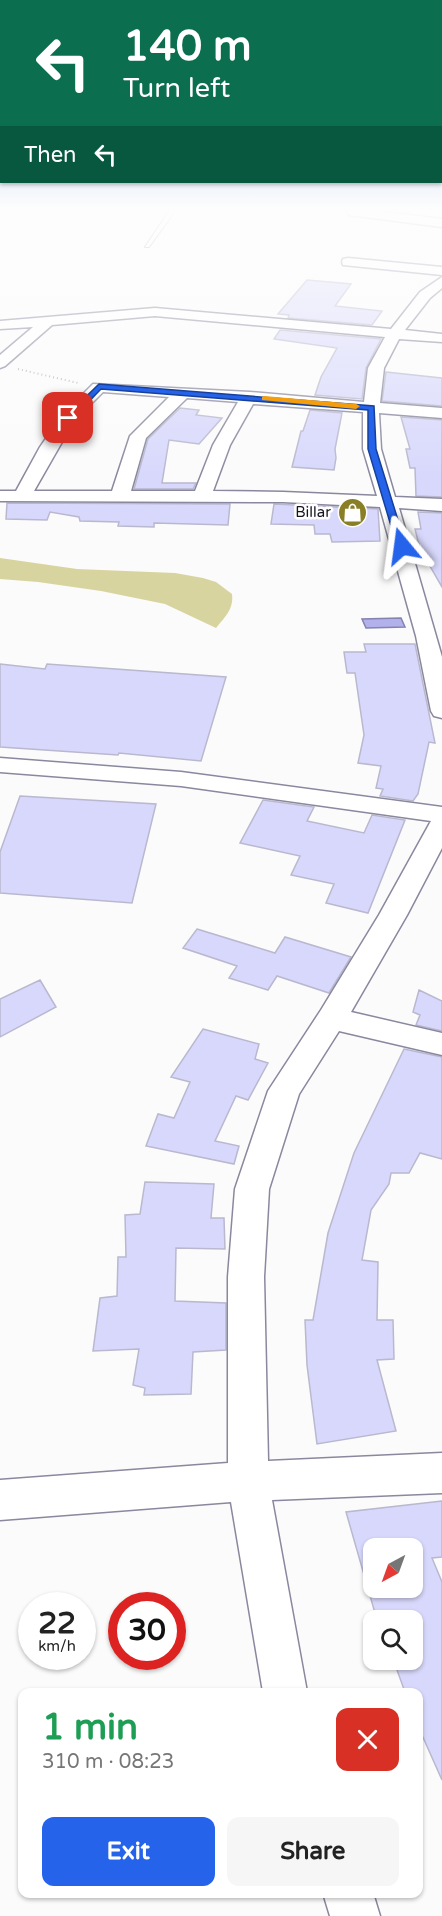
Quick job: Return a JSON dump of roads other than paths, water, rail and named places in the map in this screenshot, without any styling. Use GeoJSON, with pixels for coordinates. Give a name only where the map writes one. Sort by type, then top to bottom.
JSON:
{"type":"FeatureCollection","features":[{"type":"Feature","properties":{"kind":"street"},"geometry":{"type":"LineString","coordinates":[[424,296],[394,335],[376,368],[372,408],[372,449],[435,637],[442,711]]}},
{"type":"Feature","properties":{"kind":"street"},"geometry":{"type":"LineString","coordinates":[[0,325],[155,312],[442,338]]}},
{"type":"Feature","properties":{"kind":"street"},"geometry":{"type":"LineString","coordinates":[[5,366],[48,321]]}},
{"type":"Feature","properties":{"kind":"street"},"geometry":{"type":"LineString","coordinates":[[22,497],[49,447],[68,418],[99,387],[442,413]]}},
{"type":"Feature","properties":{"kind":"street"},"geometry":{"type":"LineString","coordinates":[[120,496],[138,436],[183,393]]}},
{"type":"Feature","properties":{"kind":"street"},"geometry":{"type":"LineString","coordinates":[[202,497],[211,467],[232,424],[250,398]]}},
{"type":"Feature","properties":{"kind":"street"},"geometry":{"type":"LineString","coordinates":[[0,496],[202,497],[389,501],[442,505]]}},
{"type":"Feature","properties":{"kind":"street"},"geometry":{"type":"LineString","coordinates":[[2,770],[181,779],[442,815]]}},
{"type":"Feature","properties":{"kind":"street"},"geometry":{"type":"LineString","coordinates":[[284,1688],[248,1481],[246,1277],[252,1189],[284,1091],[332,1018],[393,915],[442,824]]}},
{"type":"Feature","properties":{"kind":"street"},"geometry":{"type":"LineString","coordinates":[[332,1018],[442,1044]]}},
{"type":"Feature","properties":{"kind":"street"},"geometry":{"type":"LineString","coordinates":[[0,1500],[248,1481],[442,1473]]}},
{"type":"Feature","properties":{"kind":"street"},"geometry":{"type":"LineString","coordinates":[[350,1898],[355,1916]]}},
{"type":"Feature","properties":{"kind":"water"},"geometry":{"type":"Polygon","coordinates":[[[401,618],[405,627],[366,628],[362,619],[401,618]]]}},
{"type":"Feature","properties":{"kind":"place","name":"Billar"},"geometry":{"type":"Point","coordinates":[352,512]}}]}
